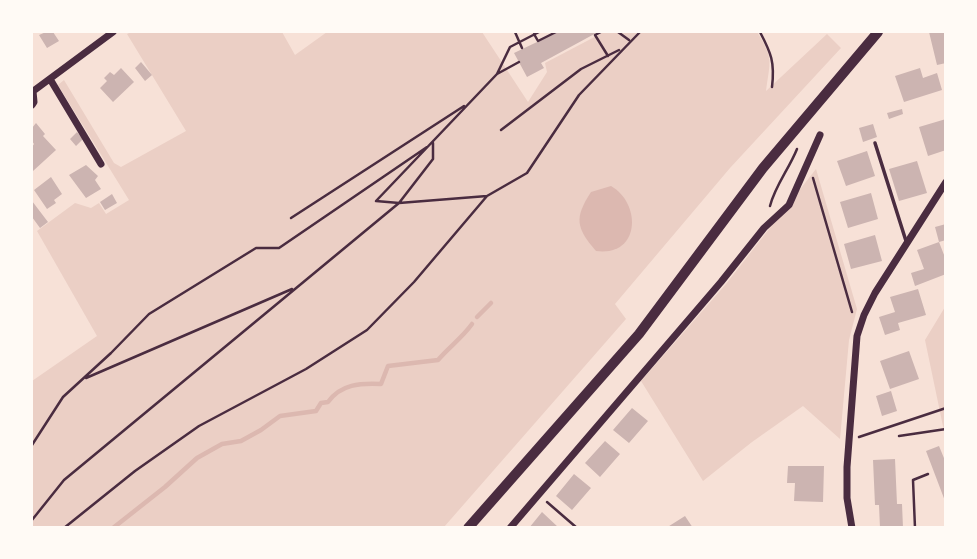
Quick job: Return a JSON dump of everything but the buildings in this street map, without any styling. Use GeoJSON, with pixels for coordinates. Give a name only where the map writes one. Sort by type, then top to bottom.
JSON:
{"type":"FeatureCollection","features":[{"type":"Feature","properties":{"kind":"main road"},"geometry":{"type":"LineString","coordinates":[[468,527],[639,334],[763,168],[878,32]]}},
{"type":"Feature","properties":{"kind":"street"},"geometry":{"type":"LineString","coordinates":[[32,105],[32,91],[113,32]]}},
{"type":"Feature","properties":{"kind":"street"},"geometry":{"type":"LineString","coordinates":[[50,79],[101,164]]}},
{"type":"Feature","properties":{"kind":"street"},"geometry":{"type":"LineString","coordinates":[[510,527],[764,228],[789,205],[820,135]]}},
{"type":"Feature","properties":{"kind":"street"},"geometry":{"type":"LineString","coordinates":[[852,527],[847,498],[858,336],[870,304],[946,181]]}},
{"type":"Feature","properties":{"kind":"lane"},"geometry":{"type":"LineString","coordinates":[[874,143],[906,243]]}},
{"type":"Feature","properties":{"kind":"path"},"geometry":{"type":"LineString","coordinates":[[515,32],[522,48]]}},
{"type":"Feature","properties":{"kind":"path"},"geometry":{"type":"LineString","coordinates":[[498,74],[510,47],[539,32]]}},
{"type":"Feature","properties":{"kind":"path"},"geometry":{"type":"LineString","coordinates":[[534,34],[538,41],[556,32]]}},
{"type":"Feature","properties":{"kind":"path"},"geometry":{"type":"LineString","coordinates":[[601,32],[595,35],[608,56]]}},
{"type":"Feature","properties":{"kind":"path"},"geometry":{"type":"LineString","coordinates":[[618,32],[630,41]]}},
{"type":"Feature","properties":{"kind":"path"},"geometry":{"type":"LineString","coordinates":[[64,527],[135,471],[199,426],[306,369],[367,330],[414,282],[486,196],[527,173],[579,95],[640,32]]}},
{"type":"Feature","properties":{"kind":"path"},"geometry":{"type":"LineString","coordinates":[[760,32],[774,66],[772,87]]}},
{"type":"Feature","properties":{"kind":"path"},"geometry":{"type":"LineString","coordinates":[[500,130],[581,69],[623,48]]}},
{"type":"Feature","properties":{"kind":"path"},"geometry":{"type":"LineString","coordinates":[[486,196],[399,204],[376,201],[467,104],[498,74],[519,62]]}},
{"type":"Feature","properties":{"kind":"path"},"geometry":{"type":"LineString","coordinates":[[291,218],[467,104]]}},
{"type":"Feature","properties":{"kind":"path"},"geometry":{"type":"LineString","coordinates":[[32,520],[64,480],[399,204],[433,159],[433,143]]}},
{"type":"Feature","properties":{"kind":"path"},"geometry":{"type":"LineString","coordinates":[[32,445],[63,397],[149,314],[256,248],[279,248],[433,143]]}},
{"type":"Feature","properties":{"kind":"path"},"geometry":{"type":"LineString","coordinates":[[770,206],[799,143]]}},
{"type":"Feature","properties":{"kind":"path"},"geometry":{"type":"LineString","coordinates":[[809,161],[858,336]]}},
{"type":"Feature","properties":{"kind":"path"},"geometry":{"type":"LineString","coordinates":[[183,286],[184,292]]}},
{"type":"Feature","properties":{"kind":"path"},"geometry":{"type":"LineString","coordinates":[[81,380],[295,287]]}},
{"type":"Feature","properties":{"kind":"path"},"geometry":{"type":"LineString","coordinates":[[849,440],[946,408]]}},
{"type":"Feature","properties":{"kind":"path"},"geometry":{"type":"LineString","coordinates":[[899,436],[946,429]]}},
{"type":"Feature","properties":{"kind":"path"},"geometry":{"type":"LineString","coordinates":[[915,527],[913,480],[928,474]]}},
{"type":"Feature","properties":{"kind":"path"},"geometry":{"type":"LineString","coordinates":[[548,504],[577,527]]}},
{"type":"Feature","properties":{"kind":"shaded area"},"geometry":{"type":"Polygon","coordinates":[[[282,32],[295,55],[327,32],[482,32],[528,102],[547,72],[545,63],[604,32],[757,32],[769,60],[766,91],[827,34],[841,48],[730,168],[615,304],[626,319],[444,527],[32,527],[32,381],[97,336],[37,231],[75,203],[91,208],[99,203],[106,214],[129,200],[58,85],[64,80],[114,163],[121,167],[186,131],[127,34],[282,32]]]}},
{"type":"Feature","properties":{"kind":"shaded area"},"geometry":{"type":"Polygon","coordinates":[[[816,169],[857,309],[849,340],[840,439],[803,406],[703,481],[641,381],[726,284],[816,169]]]}},
{"type":"Feature","properties":{"kind":"shaded area"},"geometry":{"type":"Polygon","coordinates":[[[611,186],[621,194],[628,205],[632,228],[621,246],[611,251],[596,251],[584,236],[580,216],[591,192],[611,186]]]}},
{"type":"Feature","properties":{"kind":"shaded area"},"geometry":{"type":"Polygon","coordinates":[[[945,307],[946,431],[944,431],[925,340],[945,307]]]}},
{"type":"Feature","properties":{"kind":"waterway"},"geometry":{"type":"LineString","coordinates":[[477,317],[491,303]]}},
{"type":"Feature","properties":{"kind":"waterway"},"geometry":{"type":"LineString","coordinates":[[113,528],[197,458],[222,444],[241,441],[280,416],[316,411],[321,403],[328,402],[345,388],[381,384],[388,366],[438,360],[472,324]]}}]}
